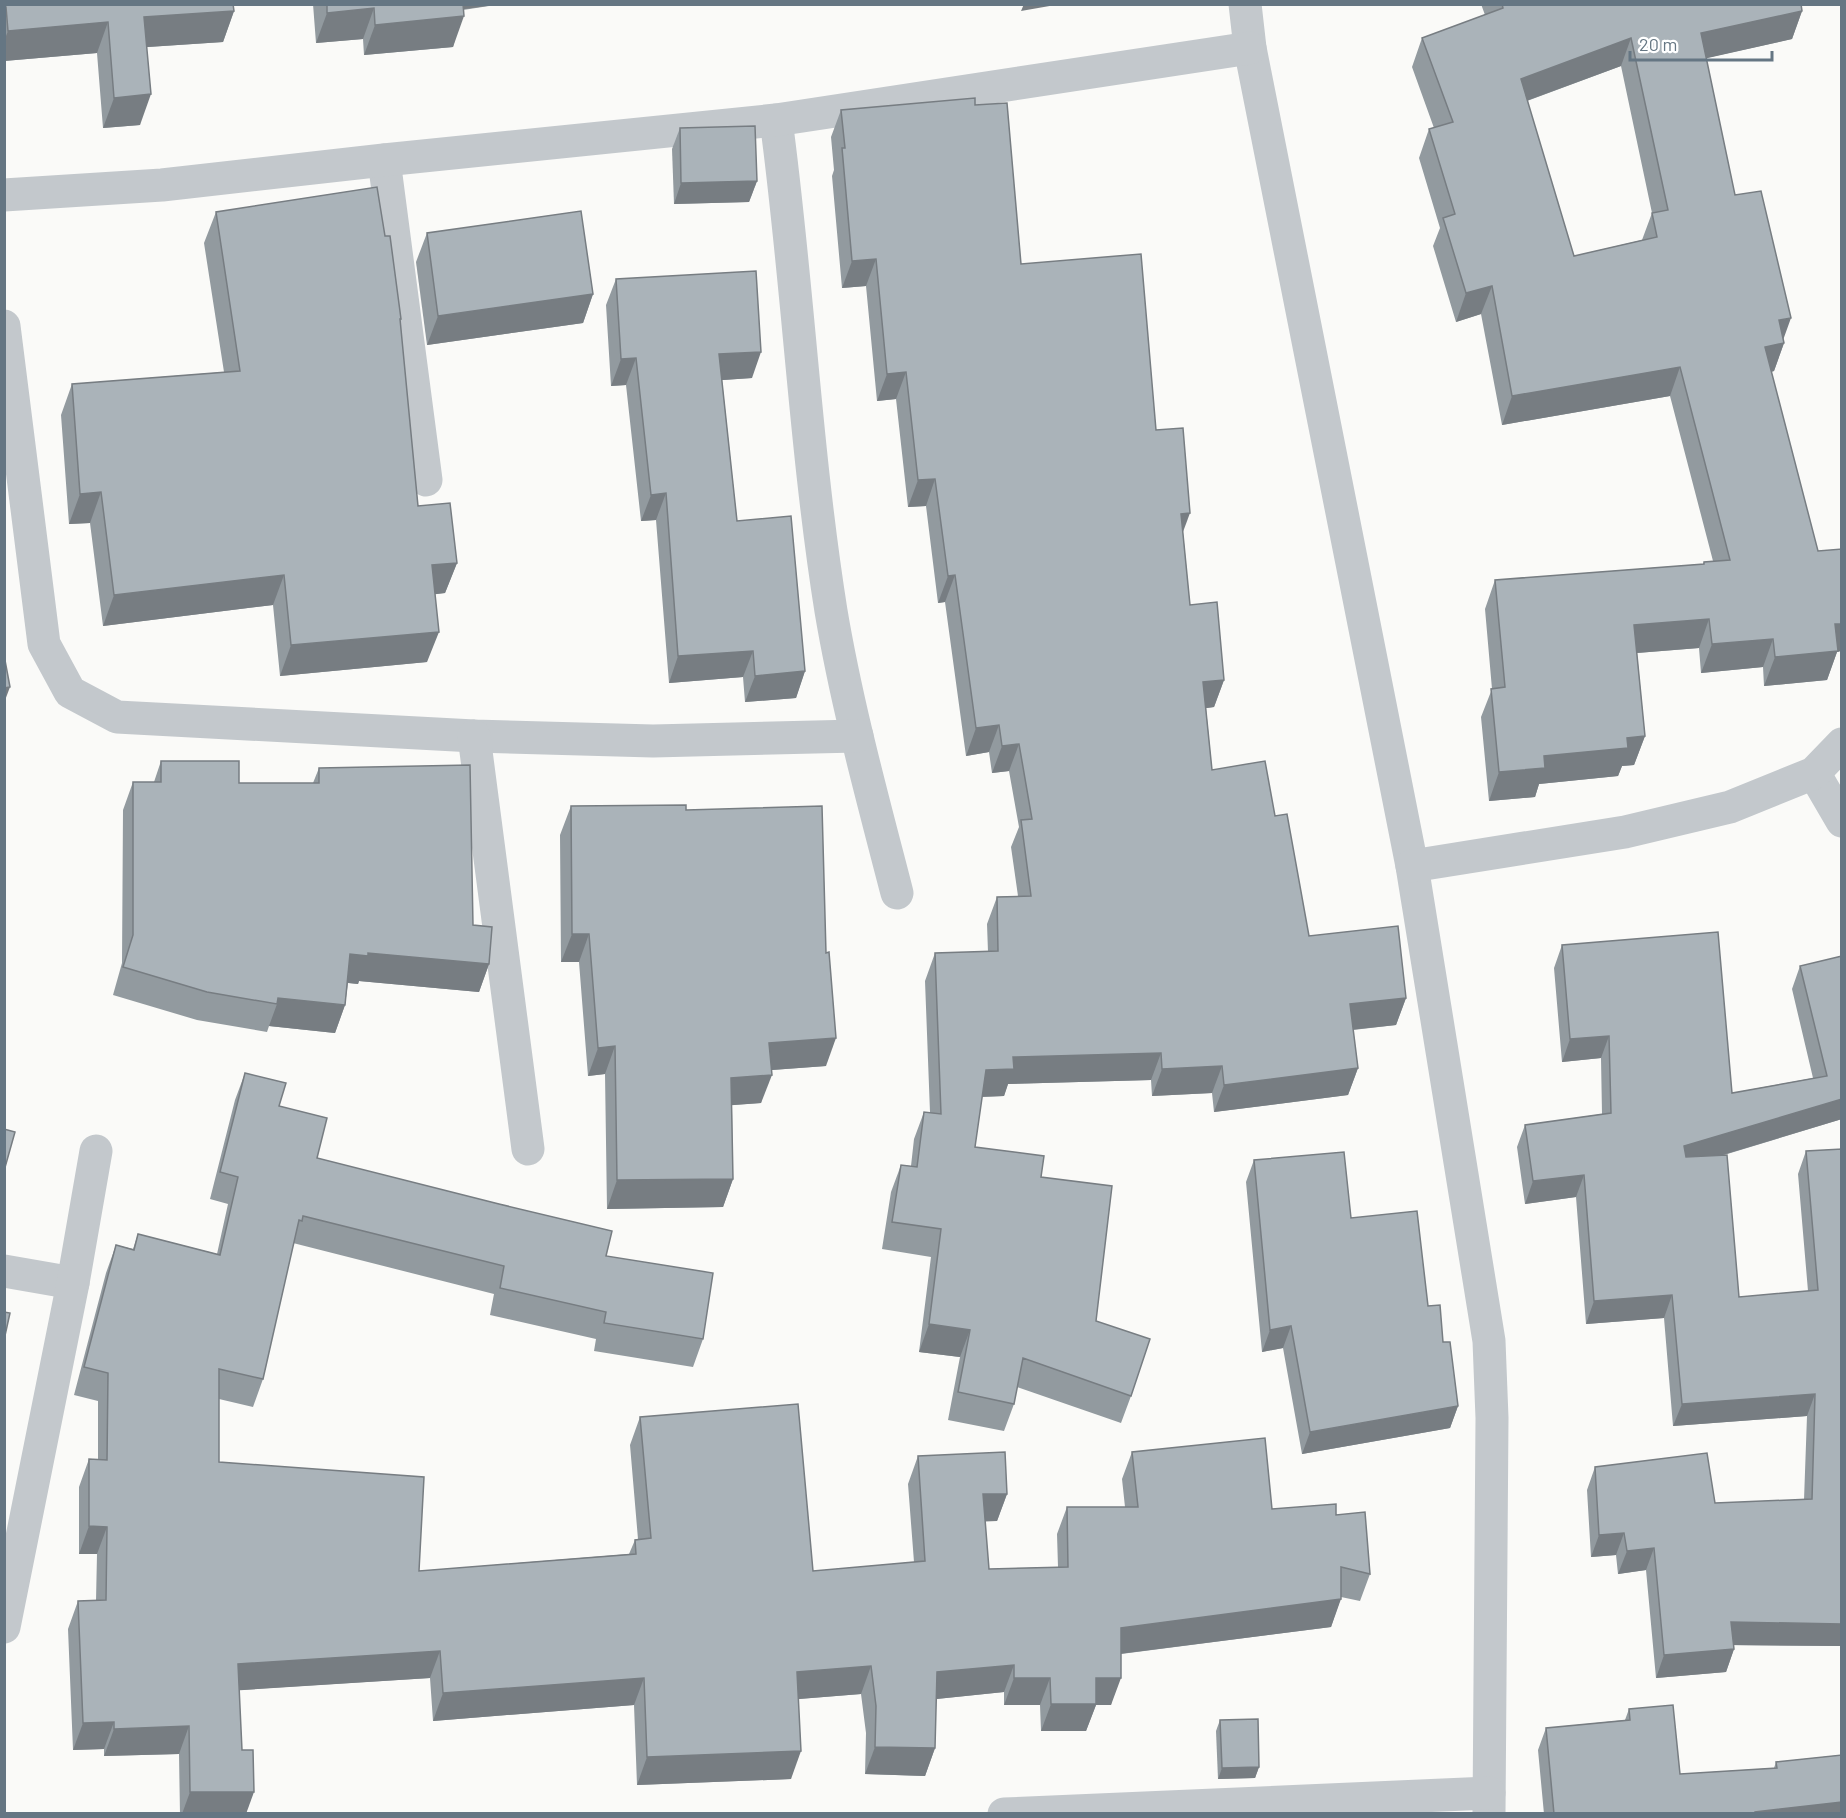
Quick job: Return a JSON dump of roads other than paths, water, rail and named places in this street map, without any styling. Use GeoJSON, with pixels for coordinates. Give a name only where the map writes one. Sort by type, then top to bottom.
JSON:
{"type":"FeatureCollection","features":[{"type":"Feature","properties":{"kind":"street"},"geometry":{"type":"LineString","coordinates":[[1005,1814],[1489,1803],[1492,1418],[1489,1341],[1412,866],[1250,48],[1245,4]]}},
{"type":"Feature","properties":{"kind":"street"},"geometry":{"type":"LineString","coordinates":[[4,195],[162,185],[776,120],[1250,48]]}},
{"type":"Feature","properties":{"kind":"street"},"geometry":{"type":"LineString","coordinates":[[776,120],[786,189],[813,475],[831,612],[857,736],[897,893]]}},
{"type":"Feature","properties":{"kind":"street"},"geometry":{"type":"LineString","coordinates":[[384,160],[426,480]]}},
{"type":"Feature","properties":{"kind":"street"},"geometry":{"type":"LineString","coordinates":[[4,327],[44,644],[70,692],[117,717],[474,736],[653,741],[857,736]]}},
{"type":"Feature","properties":{"kind":"street"},"geometry":{"type":"LineString","coordinates":[[474,736],[528,1149]]}},
{"type":"Feature","properties":{"kind":"street"},"geometry":{"type":"LineString","coordinates":[[1412,866],[1625,832],[1730,807],[1814,773],[1842,744]]}},
{"type":"Feature","properties":{"kind":"street"},"geometry":{"type":"LineString","coordinates":[[1814,773],[1842,821]]}},
{"type":"Feature","properties":{"kind":"street"},"geometry":{"type":"LineString","coordinates":[[4,1627],[73,1283],[96,1151]]}},
{"type":"Feature","properties":{"kind":"street"},"geometry":{"type":"LineString","coordinates":[[4,1271],[73,1283]]}}]}
